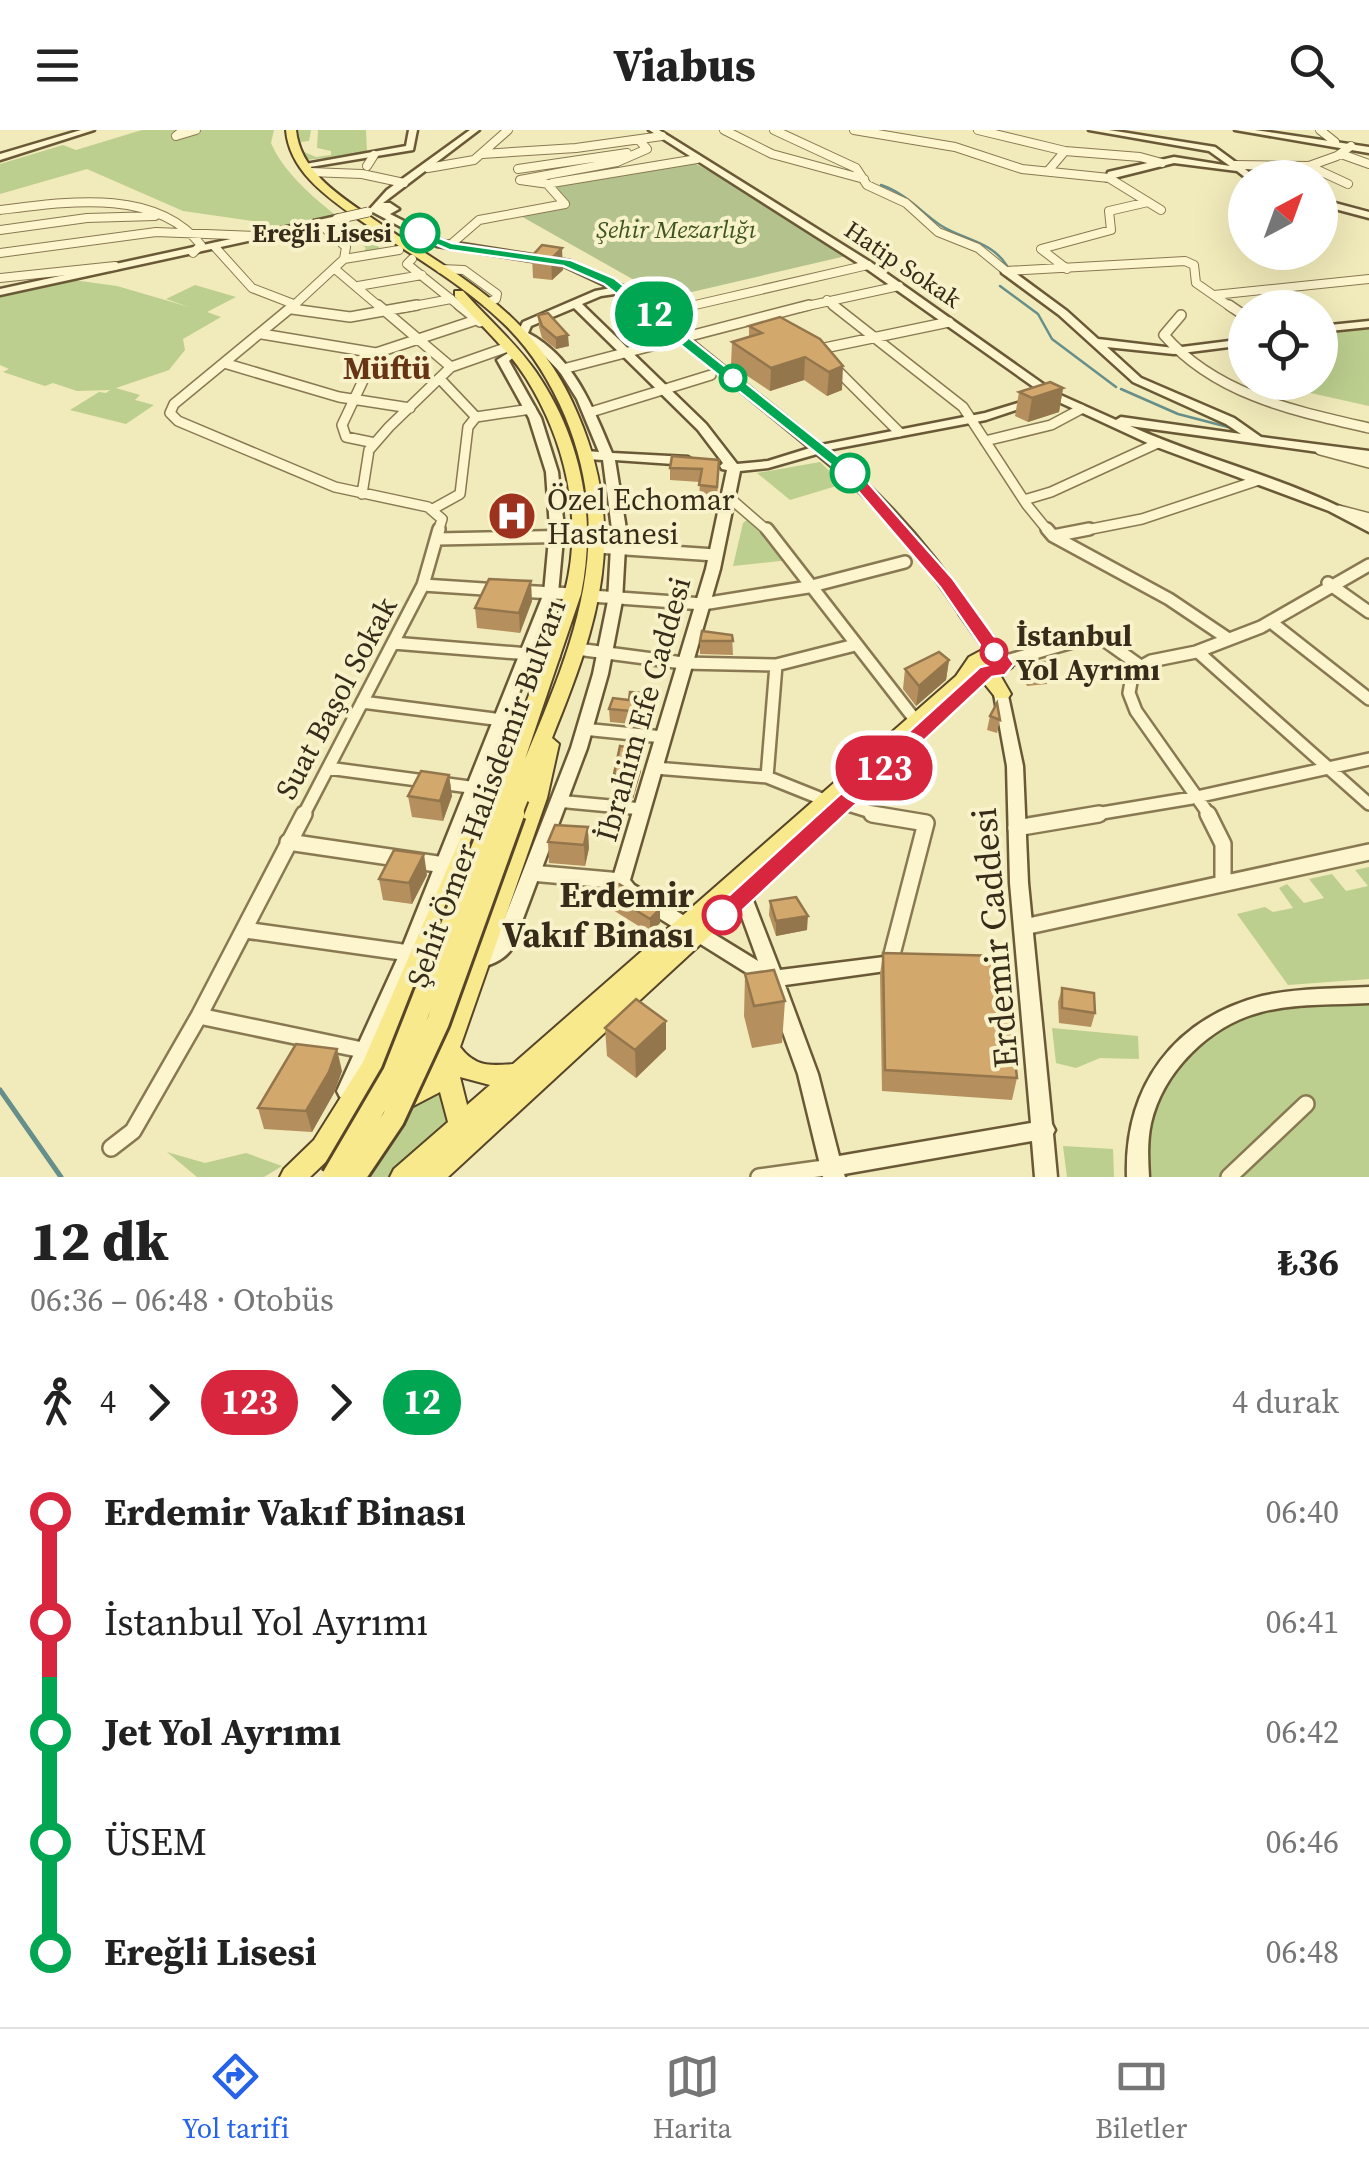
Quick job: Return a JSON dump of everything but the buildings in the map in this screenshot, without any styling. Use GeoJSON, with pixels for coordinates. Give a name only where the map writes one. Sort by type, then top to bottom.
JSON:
{"type":"FeatureCollection","features":[{"type":"Feature","properties":{"kind":"main road","name":"Şehit Ömer Halisdemir Bulvarı"},"geometry":{"type":"LineString","coordinates":[[282,130],[279,139],[286,159],[346,215],[458,293],[529,372],[562,433],[575,470],[580,536],[573,594],[554,656],[555,682]]}},
{"type":"Feature","properties":{"kind":"main road"},"geometry":{"type":"LineString","coordinates":[[291,130],[291,147],[305,166]]}},
{"type":"Feature","properties":{"kind":"main road","name":"Şehit Ömer Halisdemir Bulvarı"},"geometry":{"type":"LineString","coordinates":[[305,166],[357,214],[442,269],[522,335],[562,398],[587,455],[596,502],[597,547],[591,596],[576,649],[555,682],[394,1072],[333,1177]]}},
{"type":"Feature","properties":{"kind":"main road"},"geometry":{"type":"LineString","coordinates":[[496,338],[522,335]]}},
{"type":"Feature","properties":{"kind":"main road","name":"Erdemir Caddesi"},"geometry":{"type":"LineString","coordinates":[[967,614],[990,664],[992,682],[1002,694]]}},
{"type":"Feature","properties":{"kind":"main road"},"geometry":{"type":"LineString","coordinates":[[430,1177],[517,1074],[692,930],[743,895],[916,720],[962,680],[990,664]]}},
{"type":"Feature","properties":{"kind":"main road"},"geometry":{"type":"LineString","coordinates":[[403,1177],[463,1134],[990,664]]}},
{"type":"Feature","properties":{"kind":"main road","name":"Şehit Ömer Halisdemir Bulvarı"},"geometry":{"type":"LineString","coordinates":[[297,1174],[324,1148],[370,1059],[528,705],[555,682]]}},
{"type":"Feature","properties":{"kind":"main road"},"geometry":{"type":"LineString","coordinates":[[370,1059],[371,1091],[381,1104],[389,1106],[419,1096],[446,1055],[537,798],[562,707],[555,682]]}},
{"type":"Feature","properties":{"kind":"main road","name":"Şehit Ömer Halisdemir Bulvarı"},"geometry":{"type":"LineString","coordinates":[[354,1177],[393,1119],[438,1022],[511,796]]}},
{"type":"Feature","properties":{"kind":"main road"},"geometry":{"type":"LineString","coordinates":[[446,1055],[469,1073],[482,1077],[517,1074]]}},
{"type":"Feature","properties":{"kind":"main road"},"geometry":{"type":"LineString","coordinates":[[446,1055],[463,1134]]}},
{"type":"Feature","properties":{"kind":"street"},"geometry":{"type":"LineString","coordinates":[[0,157],[90,130]]}},
{"type":"Feature","properties":{"kind":"street"},"geometry":{"type":"LineString","coordinates":[[184,130],[176,136],[196,130]]}},
{"type":"Feature","properties":{"kind":"street"},"geometry":{"type":"LineString","coordinates":[[305,166],[412,147],[413,130]]}},
{"type":"Feature","properties":{"kind":"street"},"geometry":{"type":"LineString","coordinates":[[374,211],[378,198],[428,168],[475,130]]}},
{"type":"Feature","properties":{"kind":"street"},"geometry":{"type":"LineString","coordinates":[[428,168],[464,163],[482,154],[508,130]]}},
{"type":"Feature","properties":{"kind":"street"},"geometry":{"type":"LineString","coordinates":[[724,130],[736,139],[866,182],[906,203],[938,232],[978,248],[1064,313],[1137,380],[1230,421],[1256,438]]}},
{"type":"Feature","properties":{"kind":"street"},"geometry":{"type":"LineString","coordinates":[[774,130],[856,168],[866,182]]}},
{"type":"Feature","properties":{"kind":"street"},"geometry":{"type":"LineString","coordinates":[[854,130],[955,147],[1022,168],[1109,178],[1161,210]]}},
{"type":"Feature","properties":{"kind":"street"},"geometry":{"type":"LineString","coordinates":[[955,147],[981,130],[1065,151],[1140,157],[1162,164]]}},
{"type":"Feature","properties":{"kind":"street"},"geometry":{"type":"LineString","coordinates":[[1093,130],[1202,146],[1229,160]]}},
{"type":"Feature","properties":{"kind":"street"},"geometry":{"type":"LineString","coordinates":[[1240,130],[1369,150]]}},
{"type":"Feature","properties":{"kind":"street"},"geometry":{"type":"LineString","coordinates":[[1320,130],[1335,142]]}},
{"type":"Feature","properties":{"kind":"street"},"geometry":{"type":"LineString","coordinates":[[482,154],[639,140],[658,133]]}},
{"type":"Feature","properties":{"kind":"street","name":"Hatip Sokak"},"geometry":{"type":"LineString","coordinates":[[658,133],[868,266],[1052,395],[1158,443],[1369,518]]}},
{"type":"Feature","properties":{"kind":"street"},"geometry":{"type":"LineString","coordinates":[[639,140],[647,147],[645,151]]}},
{"type":"Feature","properties":{"kind":"street"},"geometry":{"type":"LineString","coordinates":[[1324,160],[1351,146]]}},
{"type":"Feature","properties":{"kind":"street"},"geometry":{"type":"LineString","coordinates":[[518,169],[645,151]]}},
{"type":"Feature","properties":{"kind":"street"},"geometry":{"type":"LineString","coordinates":[[645,151],[617,162],[520,180],[549,184],[696,159]]}},
{"type":"Feature","properties":{"kind":"street"},"geometry":{"type":"LineString","coordinates":[[1048,171],[1065,151]]}},
{"type":"Feature","properties":{"kind":"street"},"geometry":{"type":"LineString","coordinates":[[1340,154],[1369,164]]}},
{"type":"Feature","properties":{"kind":"street"},"geometry":{"type":"LineString","coordinates":[[367,166],[374,155]]}},
{"type":"Feature","properties":{"kind":"street"},"geometry":{"type":"LineString","coordinates":[[442,157],[444,161],[464,163]]}},
{"type":"Feature","properties":{"kind":"street"},"geometry":{"type":"LineString","coordinates":[[1109,178],[1111,174],[1190,161],[1228,166]]}},
{"type":"Feature","properties":{"kind":"street"},"geometry":{"type":"LineString","coordinates":[[305,166],[362,174],[401,185]]}},
{"type":"Feature","properties":{"kind":"street"},"geometry":{"type":"LineString","coordinates":[[1338,179],[1348,184]]}},
{"type":"Feature","properties":{"kind":"street"},"geometry":{"type":"LineString","coordinates":[[449,246],[479,220],[565,204],[549,184]]}},
{"type":"Feature","properties":{"kind":"street"},"geometry":{"type":"LineString","coordinates":[[0,292],[393,208],[391,200],[401,185]]}},
{"type":"Feature","properties":{"kind":"street"},"geometry":{"type":"LineString","coordinates":[[0,210],[108,202],[133,205],[179,222],[191,231],[202,245],[192,252]]}},
{"type":"Feature","properties":{"kind":"street"},"geometry":{"type":"LineString","coordinates":[[1067,268],[1042,250],[1111,230],[1109,211],[1148,202]]}},
{"type":"Feature","properties":{"kind":"street"},"geometry":{"type":"LineString","coordinates":[[1338,207],[1369,215]]}},
{"type":"Feature","properties":{"kind":"street","name":"Erdemir Caddesi"},"geometry":{"type":"LineString","coordinates":[[393,208],[406,225]]}},
{"type":"Feature","properties":{"kind":"street","name":"Erdemir Caddesi"},"geometry":{"type":"LineString","coordinates":[[374,211],[449,246],[566,263],[623,290],[860,482],[967,614]]}},
{"type":"Feature","properties":{"kind":"street"},"geometry":{"type":"LineString","coordinates":[[0,230],[86,218],[154,216],[173,232]]}},
{"type":"Feature","properties":{"kind":"street"},"geometry":{"type":"LineString","coordinates":[[319,223],[342,240],[346,247],[344,259],[294,307],[174,404],[170,413],[178,420],[321,482],[433,509],[460,494],[468,428],[476,417],[531,410]]}},
{"type":"Feature","properties":{"kind":"street"},"geometry":{"type":"LineString","coordinates":[[0,254],[121,235],[191,231],[271,235]]}},
{"type":"Feature","properties":{"kind":"street"},"geometry":{"type":"LineString","coordinates":[[215,248],[252,288],[294,307],[350,318],[451,299]]}},
{"type":"Feature","properties":{"kind":"street"},"geometry":{"type":"LineString","coordinates":[[344,259],[399,250]]}},
{"type":"Feature","properties":{"kind":"street"},"geometry":{"type":"LineString","coordinates":[[199,1016],[370,1059],[551,593],[560,536],[558,491],[548,451],[531,410],[503,360],[496,338],[407,264],[412,259]]}},
{"type":"Feature","properties":{"kind":"street"},"geometry":{"type":"LineString","coordinates":[[1006,271],[1185,261],[1194,265],[1196,282],[1228,304]]}},
{"type":"Feature","properties":{"kind":"street"},"geometry":{"type":"LineString","coordinates":[[0,278],[126,265]]}},
{"type":"Feature","properties":{"kind":"street"},"geometry":{"type":"LineString","coordinates":[[654,314],[868,266]]}},
{"type":"Feature","properties":{"kind":"street"},"geometry":{"type":"LineString","coordinates":[[335,269],[451,367]]}},
{"type":"Feature","properties":{"kind":"street"},"geometry":{"type":"LineString","coordinates":[[358,286],[422,275]]}},
{"type":"Feature","properties":{"kind":"street"},"geometry":{"type":"LineString","coordinates":[[1214,295],[1369,280]]}},
{"type":"Feature","properties":{"kind":"street"},"geometry":{"type":"LineString","coordinates":[[599,292],[609,281]]}},
{"type":"Feature","properties":{"kind":"street"},"geometry":{"type":"LineString","coordinates":[[563,369],[758,316],[898,286]]}},
{"type":"Feature","properties":{"kind":"street"},"geometry":{"type":"LineString","coordinates":[[480,961],[501,951],[531,873],[606,654],[617,596],[619,498],[608,454],[591,412],[563,369],[538,341],[522,335],[527,324],[599,292],[623,290]]}},
{"type":"Feature","properties":{"kind":"street"},"geometry":{"type":"LineString","coordinates":[[827,300],[963,406],[968,420],[1053,536],[1227,638]]}},
{"type":"Feature","properties":{"kind":"street"},"geometry":{"type":"LineString","coordinates":[[575,303],[702,427],[734,468]]}},
{"type":"Feature","properties":{"kind":"street"},"geometry":{"type":"LineString","coordinates":[[1181,315],[1164,335],[1174,350],[1206,376],[1268,400],[1369,428]]}},
{"type":"Feature","properties":{"kind":"street"},"geometry":{"type":"LineString","coordinates":[[758,316],[772,327]]}},
{"type":"Feature","properties":{"kind":"street"},"geometry":{"type":"LineString","coordinates":[[816,350],[949,322]]}},
{"type":"Feature","properties":{"kind":"street"},"geometry":{"type":"LineString","coordinates":[[1338,328],[1369,324]]}},
{"type":"Feature","properties":{"kind":"street"},"geometry":{"type":"LineString","coordinates":[[262,334],[376,353],[416,339],[496,338]]}},
{"type":"Feature","properties":{"kind":"street"},"geometry":{"type":"LineString","coordinates":[[362,494],[369,450],[451,367],[472,358],[496,338]]}},
{"type":"Feature","properties":{"kind":"street"},"geometry":{"type":"LineString","coordinates":[[801,342],[816,350],[898,432]]}},
{"type":"Feature","properties":{"kind":"street"},"geometry":{"type":"LineString","coordinates":[[1094,342],[1174,350],[1228,344]]}},
{"type":"Feature","properties":{"kind":"street"},"geometry":{"type":"LineString","coordinates":[[375,444],[356,442],[342,431],[342,418],[376,353]]}},
{"type":"Feature","properties":{"kind":"street"},"geometry":{"type":"LineString","coordinates":[[224,363],[353,398],[410,408]]}},
{"type":"Feature","properties":{"kind":"street"},"geometry":{"type":"LineString","coordinates":[[591,412],[711,375]]}},
{"type":"Feature","properties":{"kind":"street"},"geometry":{"type":"LineString","coordinates":[[440,379],[476,417]]}},
{"type":"Feature","properties":{"kind":"street"},"geometry":{"type":"LineString","coordinates":[[587,455],[734,468],[968,420],[1052,395]]}},
{"type":"Feature","properties":{"kind":"street"},"geometry":{"type":"LineString","coordinates":[[985,441],[1050,426],[1082,409],[1168,426]]}},
{"type":"Feature","properties":{"kind":"street"},"geometry":{"type":"LineString","coordinates":[[1104,419],[1256,438],[1369,463]]}},
{"type":"Feature","properties":{"kind":"street"},"geometry":{"type":"LineString","coordinates":[[1024,500],[1051,492],[1158,443]]}},
{"type":"Feature","properties":{"kind":"street"},"geometry":{"type":"LineString","coordinates":[[1318,450],[1369,454]]}},
{"type":"Feature","properties":{"kind":"street","name":"İbrahim Efe Caddesi"},"geometry":{"type":"LineString","coordinates":[[734,468],[729,504],[703,604],[622,881],[628,890],[770,980]]}},
{"type":"Feature","properties":{"kind":"street"},"geometry":{"type":"LineString","coordinates":[[1053,536],[1142,519],[1259,480]]}},
{"type":"Feature","properties":{"kind":"street"},"geometry":{"type":"LineString","coordinates":[[619,498],[729,504],[769,531],[916,720]]}},
{"type":"Feature","properties":{"kind":"street","name":"Hatip Sokak"},"geometry":{"type":"LineString","coordinates":[[1334,508],[1369,528]]}},
{"type":"Feature","properties":{"kind":"street","name":"Suat Başol Sokak"},"geometry":{"type":"LineString","coordinates":[[111,1148],[133,1131],[199,1016],[423,585],[442,519],[433,509]]}},
{"type":"Feature","properties":{"kind":"street"},"geometry":{"type":"LineString","coordinates":[[437,539],[580,536]]}},
{"type":"Feature","properties":{"kind":"street"},"geometry":{"type":"LineString","coordinates":[[597,547],[715,555]]}},
{"type":"Feature","properties":{"kind":"street"},"geometry":{"type":"LineString","coordinates":[[591,596],[703,604],[808,586],[906,562]]}},
{"type":"Feature","properties":{"kind":"street"},"geometry":{"type":"LineString","coordinates":[[990,664],[1097,636],[1139,664],[1198,652],[1271,622],[1328,583],[1369,566]]}},
{"type":"Feature","properties":{"kind":"street"},"geometry":{"type":"LineString","coordinates":[[1328,583],[1369,612]]}},
{"type":"Feature","properties":{"kind":"street"},"geometry":{"type":"LineString","coordinates":[[423,585],[573,594]]}},
{"type":"Feature","properties":{"kind":"street"},"geometry":{"type":"LineString","coordinates":[[1271,622],[1369,699]]}},
{"type":"Feature","properties":{"kind":"street"},"geometry":{"type":"LineString","coordinates":[[392,642],[554,656]]}},
{"type":"Feature","properties":{"kind":"street"},"geometry":{"type":"LineString","coordinates":[[576,649],[684,663],[776,664],[855,645]]}},
{"type":"Feature","properties":{"kind":"street"},"geometry":{"type":"LineString","coordinates":[[1198,652],[1369,804]]}},
{"type":"Feature","properties":{"kind":"street"},"geometry":{"type":"LineString","coordinates":[[767,777],[776,664]]}},
{"type":"Feature","properties":{"kind":"street"},"geometry":{"type":"LineString","coordinates":[[1139,664],[1128,681],[1129,692],[1144,726],[1192,798],[1214,822],[1226,859],[1223,882]]}},
{"type":"Feature","properties":{"kind":"street","name":"Erdemir Caddesi"},"geometry":{"type":"LineString","coordinates":[[1002,694],[1015,766],[1024,927],[1017,967],[1044,1130],[1046,1177]]}},
{"type":"Feature","properties":{"kind":"street"},"geometry":{"type":"LineString","coordinates":[[362,702],[502,720]]}},
{"type":"Feature","properties":{"kind":"street"},"geometry":{"type":"LineString","coordinates":[[583,728],[663,737]]}},
{"type":"Feature","properties":{"kind":"street"},"geometry":{"type":"LineString","coordinates":[[1016,828],[1192,798],[1369,760]]}},
{"type":"Feature","properties":{"kind":"street"},"geometry":{"type":"LineString","coordinates":[[328,768],[476,788]]}},
{"type":"Feature","properties":{"kind":"street"},"geometry":{"type":"LineString","coordinates":[[655,768],[767,777],[875,815],[926,823],[890,962]]}},
{"type":"Feature","properties":{"kind":"street"},"geometry":{"type":"LineString","coordinates":[[557,801],[642,809]]}},
{"type":"Feature","properties":{"kind":"street"},"geometry":{"type":"LineString","coordinates":[[288,842],[444,865]]}},
{"type":"Feature","properties":{"kind":"street"},"geometry":{"type":"LineString","coordinates":[[1024,927],[1369,852]]}},
{"type":"Feature","properties":{"kind":"street"},"geometry":{"type":"LineString","coordinates":[[531,873],[622,881]]}},
{"type":"Feature","properties":{"kind":"street"},"geometry":{"type":"LineString","coordinates":[[743,895],[770,980],[808,1074],[833,1172]]}},
{"type":"Feature","properties":{"kind":"street"},"geometry":{"type":"LineString","coordinates":[[245,930],[408,954]]}},
{"type":"Feature","properties":{"kind":"street"},"geometry":{"type":"LineString","coordinates":[[770,980],[890,962],[929,964]]}},
{"type":"Feature","properties":{"kind":"street"},"geometry":{"type":"LineString","coordinates":[[1138,1177],[1135,1154],[1142,1112],[1156,1078],[1179,1051],[1210,1027],[1246,1009],[1281,1001],[1369,995]]}},
{"type":"Feature","properties":{"kind":"street"},"geometry":{"type":"LineString","coordinates":[[1230,1177],[1306,1104]]}},
{"type":"Feature","properties":{"kind":"street"},"geometry":{"type":"LineString","coordinates":[[759,1177],[833,1172],[1044,1130]]}},
{"type":"Feature","properties":{"kind":"green space"},"geometry":{"type":"Polygon","coordinates":[[[142,130],[274,130],[271,143],[291,174],[320,203],[384,251],[360,256],[366,248],[328,218],[253,234],[259,222],[183,211],[87,169],[0,194],[0,164],[63,145],[76,150],[142,130]]]}},
{"type":"Feature","properties":{"kind":"green space"},"geometry":{"type":"Polygon","coordinates":[[[297,130],[311,130],[309,141],[301,142],[302,151],[316,157],[331,155],[331,151],[317,148],[318,130],[366,130],[367,154],[305,160],[294,142],[297,130]]]}},
{"type":"Feature","properties":{"kind":"green space","name":"Şehir Mezarlığı"},"geometry":{"type":"Polygon","coordinates":[[[681,163],[696,164],[721,177],[846,256],[666,298],[519,215],[569,207],[556,187],[561,184],[681,163]]]}},
{"type":"Feature","properties":{"kind":"green space"},"geometry":{"type":"Polygon","coordinates":[[[73,280],[117,286],[189,307],[166,299],[195,285],[236,297],[207,312],[221,317],[183,339],[185,350],[169,370],[116,388],[140,395],[135,400],[154,405],[126,424],[70,410],[99,392],[110,390],[77,391],[53,383],[45,386],[3,372],[9,369],[0,365],[0,296],[73,280]]]}},
{"type":"Feature","properties":{"kind":"green space"},"geometry":{"type":"Polygon","coordinates":[[[1369,328],[1369,406],[1338,399],[1338,331],[1369,328]]]}},
{"type":"Feature","properties":{"kind":"green space"},"geometry":{"type":"Polygon","coordinates":[[[820,462],[843,484],[790,500],[757,473],[820,462]]]}},
{"type":"Feature","properties":{"kind":"green space"},"geometry":{"type":"Polygon","coordinates":[[[748,519],[789,560],[733,566],[743,523],[748,519]]]}},
{"type":"Feature","properties":{"kind":"green space"},"geometry":{"type":"Polygon","coordinates":[[[1369,867],[1369,979],[1288,985],[1237,914],[1265,907],[1273,912],[1293,908],[1279,888],[1287,884],[1304,903],[1324,898],[1309,879],[1332,874],[1346,891],[1368,886],[1355,870],[1369,867]]]}},
{"type":"Feature","properties":{"kind":"green space"},"geometry":{"type":"Polygon","coordinates":[[[1369,998],[1369,1177],[1146,1177],[1148,1121],[1160,1090],[1181,1060],[1217,1025],[1255,1009],[1369,998]]]}},
{"type":"Feature","properties":{"kind":"green space"},"geometry":{"type":"Polygon","coordinates":[[[1052,1028],[1138,1036],[1139,1059],[1100,1058],[1076,1068],[1056,1063],[1052,1028]]]}},
{"type":"Feature","properties":{"kind":"green space"},"geometry":{"type":"Polygon","coordinates":[[[442,1080],[453,1118],[394,1177],[369,1177],[413,1107],[432,1094],[442,1080]]]}},
{"type":"Feature","properties":{"kind":"green space"},"geometry":{"type":"Polygon","coordinates":[[[1063,1146],[1113,1149],[1114,1177],[1067,1177],[1063,1146]]]}},
{"type":"Feature","properties":{"kind":"green space"},"geometry":{"type":"Polygon","coordinates":[[[167,1152],[205,1163],[246,1153],[282,1166],[264,1177],[197,1177],[167,1152]]]}},
{"type":"Feature","properties":{"kind":"waterway"},"geometry":{"type":"LineString","coordinates":[[881,185],[905,197],[940,225],[993,251],[1007,266]]}},
{"type":"Feature","properties":{"kind":"waterway"},"geometry":{"type":"LineString","coordinates":[[1000,286],[1038,314],[1052,339],[1116,387]]}},
{"type":"Feature","properties":{"kind":"waterway"},"geometry":{"type":"LineString","coordinates":[[1121,389],[1178,414],[1228,427]]}},
{"type":"Feature","properties":{"kind":"waterway"},"geometry":{"type":"LineString","coordinates":[[0,1090],[61,1177]]}},
{"type":"Feature","properties":{"kind":"bus line","name":"12"},"geometry":{"type":"LineString","coordinates":[[420,233],[449,246],[566,263],[609,281],[771,406],[850,473]]}},
{"type":"Feature","properties":{"kind":"bus line","name":"123"},"geometry":{"type":"LineString","coordinates":[[722,915],[980,682],[987,671],[995,672],[1004,664],[947,583],[850,473]]}},
{"type":"Feature","properties":{"kind":"place","name":"Ereğli Lisesi"},"geometry":{"type":"Point","coordinates":[420,233]}},
{"type":"Feature","properties":{"kind":"place","name":"Özel Echomar Hastanesi"},"geometry":{"type":"Point","coordinates":[512,516]}},
{"type":"Feature","properties":{"kind":"place","name":"İstanbul Yol Ayrımı"},"geometry":{"type":"Point","coordinates":[994,652]}},
{"type":"Feature","properties":{"kind":"place","name":"Erdemir Vakıf Binası"},"geometry":{"type":"Point","coordinates":[722,915]}},
{"type":"Feature","properties":{"kind":"district","name":"Müftü"},"geometry":{"type":"Point","coordinates":[387,368]}}]}
